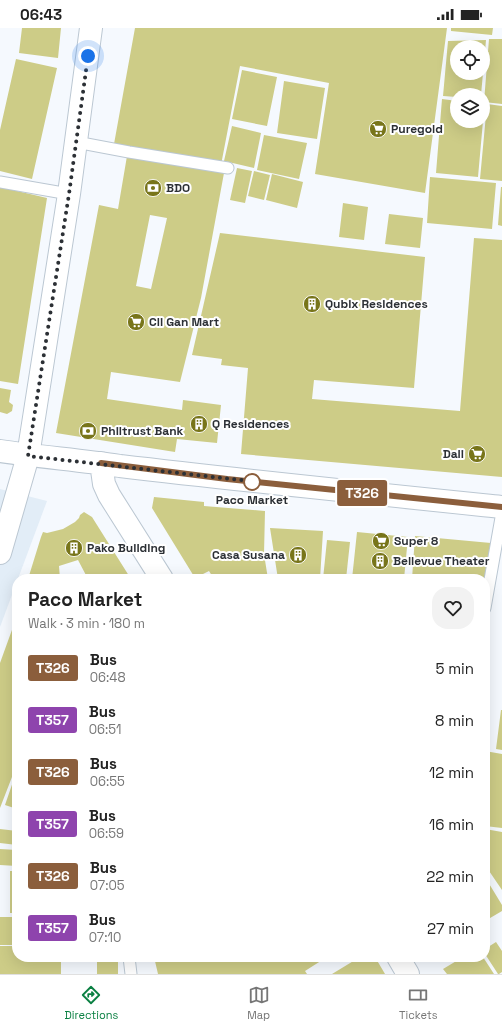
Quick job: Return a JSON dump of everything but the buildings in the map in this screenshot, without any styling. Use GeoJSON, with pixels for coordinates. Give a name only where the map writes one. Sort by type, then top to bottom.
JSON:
{"type":"FeatureCollection","features":[{"type":"Feature","properties":{"kind":"main road"},"geometry":{"type":"LineString","coordinates":[[0,553],[28,456],[69,194],[91,28]]}},
{"type":"Feature","properties":{"kind":"main road"},"geometry":{"type":"LineString","coordinates":[[0,451],[28,456],[101,463],[227,479],[502,507]]}},
{"type":"Feature","properties":{"kind":"main road"},"geometry":{"type":"LineString","coordinates":[[101,463],[104,484],[109,495],[159,574]]}},
{"type":"Feature","properties":{"kind":"main road"},"geometry":{"type":"LineString","coordinates":[[401,962],[408,974]]}},
{"type":"Feature","properties":{"kind":"lane"},"geometry":{"type":"LineString","coordinates":[[76,142],[228,168]]}},
{"type":"Feature","properties":{"kind":"lane"},"geometry":{"type":"LineString","coordinates":[[0,182],[69,194]]}},
{"type":"Feature","properties":{"kind":"lane"},"geometry":{"type":"LineString","coordinates":[[490,580],[502,512]]}},
{"type":"Feature","properties":{"kind":"lane"},"geometry":{"type":"LineString","coordinates":[[130,962],[131,974]]}},
{"type":"Feature","properties":{"kind":"shaded area"},"geometry":{"type":"Polygon","coordinates":[[[0,489],[47,501],[20,574],[12,574],[12,595],[0,627],[0,489]]]}},
{"type":"Feature","properties":{"kind":"bus line","name":"T326"},"geometry":{"type":"LineString","coordinates":[[101,463],[227,479],[502,507]]}},
{"type":"Feature","properties":{"kind":"place","name":"Puregold"},"geometry":{"type":"Point","coordinates":[378,129]}},
{"type":"Feature","properties":{"kind":"place","name":"BDO"},"geometry":{"type":"Point","coordinates":[153,188]}},
{"type":"Feature","properties":{"kind":"place","name":"Qubix Residences"},"geometry":{"type":"Point","coordinates":[312,304]}},
{"type":"Feature","properties":{"kind":"place","name":"Cli Gan Mart"},"geometry":{"type":"Point","coordinates":[136,322]}},
{"type":"Feature","properties":{"kind":"place","name":"Q Residences"},"geometry":{"type":"Point","coordinates":[199,424]}},
{"type":"Feature","properties":{"kind":"place","name":"Philtrust Bank"},"geometry":{"type":"Point","coordinates":[88,431]}},
{"type":"Feature","properties":{"kind":"place","name":"Dali"},"geometry":{"type":"Point","coordinates":[477,454]}},
{"type":"Feature","properties":{"kind":"place","name":"Paco Market"},"geometry":{"type":"Point","coordinates":[252,482]}},
{"type":"Feature","properties":{"kind":"place","name":"Super 8"},"geometry":{"type":"Point","coordinates":[381,541]}},
{"type":"Feature","properties":{"kind":"place","name":"Pako Building"},"geometry":{"type":"Point","coordinates":[74,548]}},
{"type":"Feature","properties":{"kind":"place","name":"Casa Susana"},"geometry":{"type":"Point","coordinates":[298,555]}},
{"type":"Feature","properties":{"kind":"place","name":"Bellevue Theater"},"geometry":{"type":"Point","coordinates":[380,561]}},
{"type":"Feature","properties":{"kind":"route"},"geometry":{"type":"LineString","coordinates":[[88,56],[69,194],[28,456],[101,463],[258,482],[252,482]]}}]}
